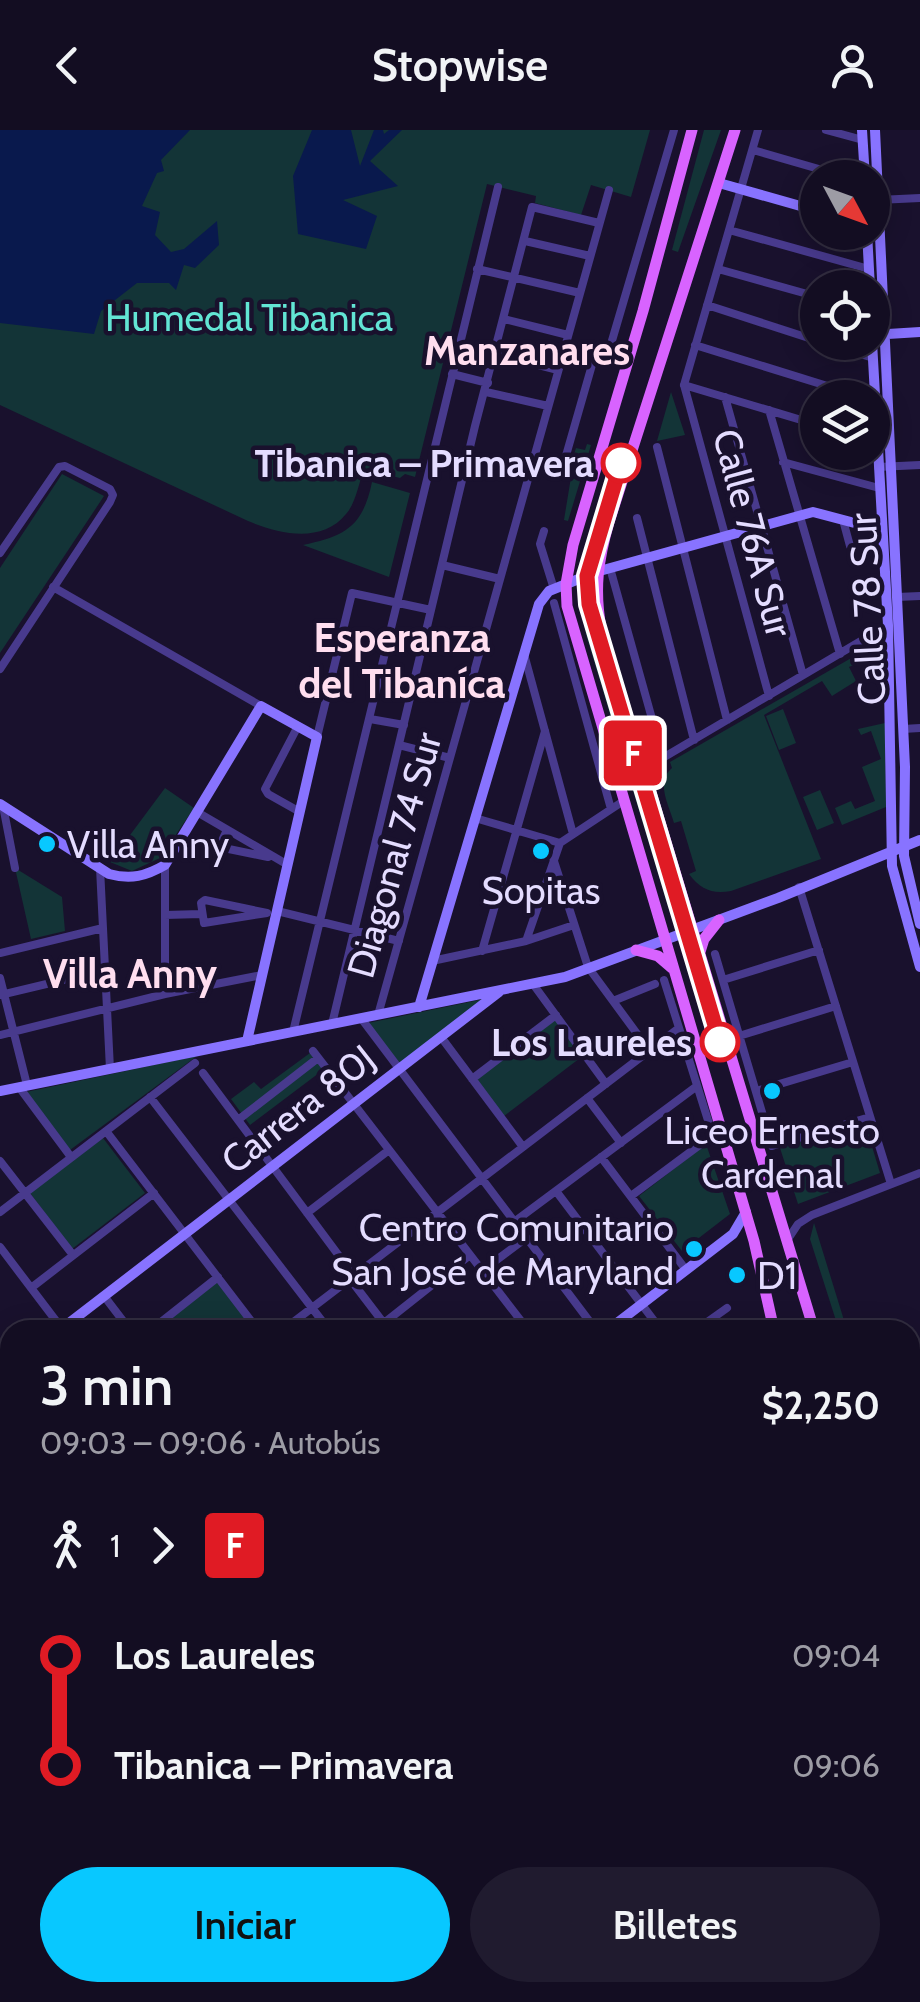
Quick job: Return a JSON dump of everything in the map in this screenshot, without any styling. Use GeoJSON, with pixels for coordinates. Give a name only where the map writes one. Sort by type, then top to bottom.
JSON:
{"type":"FeatureCollection","features":[{"type":"Feature","properties":{"kind":"main road"},"geometry":{"type":"LineString","coordinates":[[665,979],[664,936],[616,806],[560,587],[692,130]]}},
{"type":"Feature","properties":{"kind":"main road"},"geometry":{"type":"LineString","coordinates":[[735,130],[608,522],[596,572],[596,599],[601,628],[811,1320]]}},
{"type":"Feature","properties":{"kind":"main road"},"geometry":{"type":"LineString","coordinates":[[700,952],[708,932],[719,920]]}},
{"type":"Feature","properties":{"kind":"main road"},"geometry":{"type":"LineString","coordinates":[[636,950],[661,957],[665,979],[746,1212],[772,1320]]}},
{"type":"Feature","properties":{"kind":"street"},"geometry":{"type":"LineString","coordinates":[[606,361],[674,130]]}},
{"type":"Feature","properties":{"kind":"street"},"geometry":{"type":"LineString","coordinates":[[758,130],[684,384],[800,420]]}},
{"type":"Feature","properties":{"kind":"street"},"geometry":{"type":"LineString","coordinates":[[826,130],[863,135],[864,160]]}},
{"type":"Feature","properties":{"kind":"street","name":"Calle 78 Sur"},"geometry":{"type":"LineString","coordinates":[[875,130],[876,160]]}},
{"type":"Feature","properties":{"kind":"street"},"geometry":{"type":"LineString","coordinates":[[752,150],[800,164]]}},
{"type":"Feature","properties":{"kind":"street"},"geometry":{"type":"LineString","coordinates":[[719,183],[800,206]]}},
{"type":"Feature","properties":{"kind":"street"},"geometry":{"type":"LineString","coordinates":[[292,1032],[498,186]]}},
{"type":"Feature","properties":{"kind":"street","name":"Diagonal 74 Sur"},"geometry":{"type":"LineString","coordinates":[[378,1015],[609,190]]}},
{"type":"Feature","properties":{"kind":"street"},"geometry":{"type":"LineString","coordinates":[[890,199],[920,198]]}},
{"type":"Feature","properties":{"kind":"street"},"geometry":{"type":"LineString","coordinates":[[332,1024],[532,207],[599,224]]}},
{"type":"Feature","properties":{"kind":"street"},"geometry":{"type":"LineString","coordinates":[[729,230],[869,270],[868,250]]}},
{"type":"Feature","properties":{"kind":"street"},"geometry":{"type":"LineString","coordinates":[[524,240],[590,256]]}},
{"type":"Feature","properties":{"kind":"street"},"geometry":{"type":"LineString","coordinates":[[477,269],[580,294]]}},
{"type":"Feature","properties":{"kind":"street"},"geometry":{"type":"LineString","coordinates":[[718,269],[800,292]]}},
{"type":"Feature","properties":{"kind":"street"},"geometry":{"type":"LineString","coordinates":[[707,306],[800,336]]}},
{"type":"Feature","properties":{"kind":"street"},"geometry":{"type":"LineString","coordinates":[[504,319],[568,335]]}},
{"type":"Feature","properties":{"kind":"street"},"geometry":{"type":"LineString","coordinates":[[890,334],[920,332]]}},
{"type":"Feature","properties":{"kind":"street"},"geometry":{"type":"LineString","coordinates":[[696,345],[809,380]]}},
{"type":"Feature","properties":{"kind":"street"},"geometry":{"type":"LineString","coordinates":[[564,349],[626,366]]}},
{"type":"Feature","properties":{"kind":"street"},"geometry":{"type":"LineString","coordinates":[[495,354],[558,370]]}},
{"type":"Feature","properties":{"kind":"street"},"geometry":{"type":"LineString","coordinates":[[565,459],[594,358]]}},
{"type":"Feature","properties":{"kind":"street"},"geometry":{"type":"LineString","coordinates":[[452,374],[548,406]]}},
{"type":"Feature","properties":{"kind":"street","name":"Calle 76A Sur"},"geometry":{"type":"LineString","coordinates":[[684,384],[769,696]]}},
{"type":"Feature","properties":{"kind":"street"},"geometry":{"type":"LineString","coordinates":[[725,397],[804,675]]}},
{"type":"Feature","properties":{"kind":"street"},"geometry":{"type":"LineString","coordinates":[[768,410],[840,654]]}},
{"type":"Feature","properties":{"kind":"street"},"geometry":{"type":"LineString","coordinates":[[657,447],[728,720]]}},
{"type":"Feature","properties":{"kind":"street"},"geometry":{"type":"LineString","coordinates":[[467,460],[529,475]]}},
{"type":"Feature","properties":{"kind":"street"},"geometry":{"type":"LineString","coordinates":[[784,462],[879,488]]}},
{"type":"Feature","properties":{"kind":"street"},"geometry":{"type":"LineString","coordinates":[[0,553],[60,466],[110,489],[112,495],[0,669]]}},
{"type":"Feature","properties":{"kind":"street"},"geometry":{"type":"LineString","coordinates":[[890,467],[920,466]]}},
{"type":"Feature","properties":{"kind":"street","name":"Calle 78 Sur"},"geometry":{"type":"LineString","coordinates":[[883,470],[879,488],[888,625],[892,851],[894,876],[920,967]]}},
{"type":"Feature","properties":{"kind":"street","name":"Calle 78 Sur"},"geometry":{"type":"LineString","coordinates":[[884,470],[897,597],[906,872],[920,924]]}},
{"type":"Feature","properties":{"kind":"street"},"geometry":{"type":"LineString","coordinates":[[419,1007],[539,604],[560,587],[596,572],[817,512],[881,530]]}},
{"type":"Feature","properties":{"kind":"street"},"geometry":{"type":"LineString","coordinates":[[638,518],[694,740]]}},
{"type":"Feature","properties":{"kind":"street"},"geometry":{"type":"LineString","coordinates":[[843,520],[850,546]]}},
{"type":"Feature","properties":{"kind":"street"},"geometry":{"type":"LineString","coordinates":[[544,531],[540,544],[560,587]]}},
{"type":"Feature","properties":{"kind":"street"},"geometry":{"type":"LineString","coordinates":[[442,565],[500,579]]}},
{"type":"Feature","properties":{"kind":"street"},"geometry":{"type":"LineString","coordinates":[[610,568],[661,751]]}},
{"type":"Feature","properties":{"kind":"street"},"geometry":{"type":"LineString","coordinates":[[53,588],[317,737]]}},
{"type":"Feature","properties":{"kind":"street"},"geometry":{"type":"LineString","coordinates":[[247,1041],[277,911],[282,862],[300,812],[352,592],[431,610]]}},
{"type":"Feature","properties":{"kind":"street"},"geometry":{"type":"LineString","coordinates":[[897,597],[920,596]]}},
{"type":"Feature","properties":{"kind":"street"},"geometry":{"type":"LineString","coordinates":[[526,942],[560,843],[616,806],[554,603]]}},
{"type":"Feature","properties":{"kind":"street"},"geometry":{"type":"LineString","coordinates":[[644,769],[888,625]]}},
{"type":"Feature","properties":{"kind":"street"},"geometry":{"type":"LineString","coordinates":[[424,640],[480,652]]}},
{"type":"Feature","properties":{"kind":"street"},"geometry":{"type":"LineString","coordinates":[[524,654],[572,834]]}},
{"type":"Feature","properties":{"kind":"street"},"geometry":{"type":"LineString","coordinates":[[165,994],[165,865],[261,706]]}},
{"type":"Feature","properties":{"kind":"street"},"geometry":{"type":"LineString","coordinates":[[370,719],[404,725]]}},
{"type":"Feature","properties":{"kind":"street"},"geometry":{"type":"LineString","coordinates":[[298,726],[266,792],[300,812]]}},
{"type":"Feature","properties":{"kind":"street"},"geometry":{"type":"LineString","coordinates":[[903,728],[920,728]]}},
{"type":"Feature","properties":{"kind":"street"},"geometry":{"type":"LineString","coordinates":[[482,952],[544,731]]}},
{"type":"Feature","properties":{"kind":"street"},"geometry":{"type":"LineString","coordinates":[[399,745],[450,758]]}},
{"type":"Feature","properties":{"kind":"street"},"geometry":{"type":"LineString","coordinates":[[1,805],[110,874],[143,876],[165,865]]}},
{"type":"Feature","properties":{"kind":"street"},"geometry":{"type":"LineString","coordinates":[[1,805],[15,868]]}},
{"type":"Feature","properties":{"kind":"street"},"geometry":{"type":"LineString","coordinates":[[197,812],[282,862]]}},
{"type":"Feature","properties":{"kind":"street"},"geometry":{"type":"LineString","coordinates":[[475,818],[560,843]]}},
{"type":"Feature","properties":{"kind":"street"},"geometry":{"type":"LineString","coordinates":[[227,830],[219,847],[282,862]]}},
{"type":"Feature","properties":{"kind":"street","name":"Carrera 80J"},"geometry":{"type":"LineString","coordinates":[[692,926],[719,920],[920,840]]}},
{"type":"Feature","properties":{"kind":"street"},"geometry":{"type":"LineString","coordinates":[[553,858],[588,967],[649,1050]]}},
{"type":"Feature","properties":{"kind":"street"},"geometry":{"type":"LineString","coordinates":[[100,868],[110,1068]]}},
{"type":"Feature","properties":{"kind":"street"},"geometry":{"type":"LineString","coordinates":[[799,887],[891,1184]]}},
{"type":"Feature","properties":{"kind":"street","name":"Carrera 80J"},"geometry":{"type":"LineString","coordinates":[[588,967],[607,954],[799,887]]}},
{"type":"Feature","properties":{"kind":"street"},"geometry":{"type":"LineString","coordinates":[[204,900],[267,913],[204,923],[201,914],[200,902],[204,900]]}},
{"type":"Feature","properties":{"kind":"street"},"geometry":{"type":"LineString","coordinates":[[277,911],[399,941]]}},
{"type":"Feature","properties":{"kind":"street"},"geometry":{"type":"LineString","coordinates":[[165,915],[201,914]]}},
{"type":"Feature","properties":{"kind":"street"},"geometry":{"type":"LineString","coordinates":[[432,962],[526,942],[574,925]]}},
{"type":"Feature","properties":{"kind":"street"},"geometry":{"type":"LineString","coordinates":[[0,953],[103,928]]}},
{"type":"Feature","properties":{"kind":"street","name":"Carrera 80J"},"geometry":{"type":"LineString","coordinates":[[74,1320],[502,990],[565,977],[664,936]]}},
{"type":"Feature","properties":{"kind":"street"},"geometry":{"type":"LineString","coordinates":[[723,980],[819,950]]}},
{"type":"Feature","properties":{"kind":"street"},"geometry":{"type":"LineString","coordinates":[[715,954],[772,1146],[870,1117]]}},
{"type":"Feature","properties":{"kind":"street"},"geometry":{"type":"LineString","coordinates":[[2,995],[105,970]]}},
{"type":"Feature","properties":{"kind":"street"},"geometry":{"type":"LineString","coordinates":[[0,1036],[165,994],[262,975]]}},
{"type":"Feature","properties":{"kind":"street"},"geometry":{"type":"LineString","coordinates":[[0,978],[23,1086],[71,1157]]}},
{"type":"Feature","properties":{"kind":"street"},"geometry":{"type":"LineString","coordinates":[[613,1001],[665,979],[711,1134],[631,1196]]}},
{"type":"Feature","properties":{"kind":"street"},"geometry":{"type":"LineString","coordinates":[[533,984],[606,1084]]}},
{"type":"Feature","properties":{"kind":"street"},"geometry":{"type":"LineString","coordinates":[[0,1091],[502,990]]}},
{"type":"Feature","properties":{"kind":"street"},"geometry":{"type":"LineString","coordinates":[[740,1036],[836,1006]]}},
{"type":"Feature","properties":{"kind":"street"},"geometry":{"type":"LineString","coordinates":[[472,1079],[556,1015]]}},
{"type":"Feature","properties":{"kind":"street"},"geometry":{"type":"LineString","coordinates":[[361,1018],[588,1320]]}},
{"type":"Feature","properties":{"kind":"street"},"geometry":{"type":"LineString","coordinates":[[296,1320],[679,1028]]}},
{"type":"Feature","properties":{"kind":"street"},"geometry":{"type":"LineString","coordinates":[[441,1037],[523,1147]]}},
{"type":"Feature","properties":{"kind":"street"},"geometry":{"type":"LineString","coordinates":[[238,1120],[315,1055],[520,1320]]}},
{"type":"Feature","properties":{"kind":"street"},"geometry":{"type":"LineString","coordinates":[[756,1091],[853,1062]]}},
{"type":"Feature","properties":{"kind":"street"},"geometry":{"type":"LineString","coordinates":[[0,1212],[195,1063]]}},
{"type":"Feature","properties":{"kind":"street"},"geometry":{"type":"LineString","coordinates":[[202,1072],[383,1320]]}},
{"type":"Feature","properties":{"kind":"street"},"geometry":{"type":"LineString","coordinates":[[514,1222],[697,1086]]}},
{"type":"Feature","properties":{"kind":"street"},"geometry":{"type":"LineString","coordinates":[[150,1098],[321,1320]]}},
{"type":"Feature","properties":{"kind":"street"},"geometry":{"type":"LineString","coordinates":[[588,1098],[621,1143]]}},
{"type":"Feature","properties":{"kind":"street"},"geometry":{"type":"LineString","coordinates":[[106,1130],[250,1320]]}},
{"type":"Feature","properties":{"kind":"street"},"geometry":{"type":"LineString","coordinates":[[307,1213],[389,1150]]}},
{"type":"Feature","properties":{"kind":"street"},"geometry":{"type":"LineString","coordinates":[[602,1157],[686,1270]]}},
{"type":"Feature","properties":{"kind":"street"},"geometry":{"type":"LineString","coordinates":[[0,1160],[73,1254]]}},
{"type":"Feature","properties":{"kind":"street"},"geometry":{"type":"LineString","coordinates":[[786,1243],[794,1229],[812,1215],[920,1173]]}},
{"type":"Feature","properties":{"kind":"street"},"geometry":{"type":"LineString","coordinates":[[556,1191],[654,1320]]}},
{"type":"Feature","properties":{"kind":"street"},"geometry":{"type":"LineString","coordinates":[[32,1288],[154,1193]]}},
{"type":"Feature","properties":{"kind":"street"},"geometry":{"type":"LineString","coordinates":[[621,1320],[733,1234],[746,1212]]}},
{"type":"Feature","properties":{"kind":"street"},"geometry":{"type":"LineString","coordinates":[[733,1234],[746,1235],[754,1241]]}},
{"type":"Feature","properties":{"kind":"street"},"geometry":{"type":"LineString","coordinates":[[482,1271],[526,1238]]}},
{"type":"Feature","properties":{"kind":"street"},"geometry":{"type":"LineString","coordinates":[[0,1247],[55,1320]]}},
{"type":"Feature","properties":{"kind":"street"},"geometry":{"type":"LineString","coordinates":[[394,1320],[470,1255]]}},
{"type":"Feature","properties":{"kind":"street"},"geometry":{"type":"LineString","coordinates":[[164,1320],[218,1277]]}},
{"type":"Feature","properties":{"kind":"street"},"geometry":{"type":"LineString","coordinates":[[104,1296],[122,1320]]}},
{"type":"Feature","properties":{"kind":"street"},"geometry":{"type":"LineString","coordinates":[[710,1320],[727,1308]]}},
{"type":"Feature","properties":{"kind":"green space","name":"Humedal Tibanica"},"geometry":{"type":"Polygon","coordinates":[[[0,130],[650,130],[631,197],[591,185],[581,215],[535,203],[536,196],[487,184],[415,477],[405,474],[400,478],[364,469],[346,514],[325,530],[300,534],[248,521],[0,405],[0,130]]]}},
{"type":"Feature","properties":{"kind":"green space"},"geometry":{"type":"Polygon","coordinates":[[[704,130],[721,130],[678,252],[672,250],[704,130]]]}},
{"type":"Feature","properties":{"kind":"green space"},"geometry":{"type":"Polygon","coordinates":[[[671,392],[685,435],[657,441],[671,392]]]}},
{"type":"Feature","properties":{"kind":"green space"},"geometry":{"type":"Polygon","coordinates":[[[587,444],[591,445],[568,521],[564,520],[572,471],[569,470],[576,448],[585,450],[587,444]]]}},
{"type":"Feature","properties":{"kind":"green space"},"geometry":{"type":"Polygon","coordinates":[[[62,474],[104,496],[0,653],[0,568],[62,474]]]}},
{"type":"Feature","properties":{"kind":"green space"},"geometry":{"type":"Polygon","coordinates":[[[372,482],[410,493],[389,577],[303,545],[331,538],[350,527],[363,509],[372,482]]]}},
{"type":"Feature","properties":{"kind":"green space"},"geometry":{"type":"Polygon","coordinates":[[[579,592],[584,592],[592,634],[674,905],[668,907],[586,635],[579,592]]]}},
{"type":"Feature","properties":{"kind":"green space"},"geometry":{"type":"Polygon","coordinates":[[[867,649],[876,653],[878,667],[865,666],[862,661],[849,667],[856,681],[832,696],[822,681],[764,715],[821,859],[731,891],[713,891],[698,884],[689,874],[696,871],[681,821],[674,823],[665,794],[664,780],[672,768],[670,762],[867,649]]]}},
{"type":"Feature","properties":{"kind":"green space"},"geometry":{"type":"Polygon","coordinates":[[[783,709],[796,743],[779,750],[766,716],[783,709]]]}},
{"type":"Feature","properties":{"kind":"green space"},"geometry":{"type":"Polygon","coordinates":[[[885,723],[886,807],[842,825],[835,808],[851,801],[855,809],[875,801],[862,767],[881,759],[871,731],[861,735],[858,729],[885,723]]]}},
{"type":"Feature","properties":{"kind":"green space"},"geometry":{"type":"Polygon","coordinates":[[[165,788],[194,808],[160,858],[132,871],[110,862],[165,788]]]}},
{"type":"Feature","properties":{"kind":"green space"},"geometry":{"type":"Polygon","coordinates":[[[820,790],[834,823],[817,830],[803,797],[820,790]]]}},
{"type":"Feature","properties":{"kind":"green space"},"geometry":{"type":"Polygon","coordinates":[[[15,868],[62,897],[65,931],[31,939],[15,868]]]}},
{"type":"Feature","properties":{"kind":"green space"},"geometry":{"type":"Polygon","coordinates":[[[484,999],[399,1064],[368,1023],[484,999]]]}},
{"type":"Feature","properties":{"kind":"green space"},"geometry":{"type":"Polygon","coordinates":[[[556,1019],[584,1055],[504,1116],[476,1079],[556,1019]]]}},
{"type":"Feature","properties":{"kind":"green space"},"geometry":{"type":"Polygon","coordinates":[[[310,1053],[323,1070],[250,1125],[231,1099],[254,1082],[261,1089],[310,1053]]]}},
{"type":"Feature","properties":{"kind":"green space"},"geometry":{"type":"Polygon","coordinates":[[[197,1056],[70,1150],[26,1092],[197,1056]]]}},
{"type":"Feature","properties":{"kind":"green space"},"geometry":{"type":"Polygon","coordinates":[[[865,1123],[880,1173],[798,1204],[780,1148],[865,1123]]]}},
{"type":"Feature","properties":{"kind":"green space"},"geometry":{"type":"Polygon","coordinates":[[[103,1138],[145,1193],[72,1249],[30,1193],[103,1138]]]}},
{"type":"Feature","properties":{"kind":"green space"},"geometry":{"type":"Polygon","coordinates":[[[706,1144],[730,1214],[682,1251],[639,1196],[706,1144]]]}},
{"type":"Feature","properties":{"kind":"green space"},"geometry":{"type":"Polygon","coordinates":[[[814,1223],[844,1320],[836,1320],[810,1239],[814,1223]]]}},
{"type":"Feature","properties":{"kind":"green space"},"geometry":{"type":"Polygon","coordinates":[[[217,1282],[247,1320],[168,1320],[217,1282]]]}},
{"type":"Feature","properties":{"kind":"shaded area"},"geometry":{"type":"Polygon","coordinates":[[[0,130],[190,130],[161,160],[164,171],[157,173],[142,206],[160,212],[155,235],[171,252],[184,249],[217,221],[219,245],[195,268],[184,265],[176,290],[169,283],[137,283],[101,311],[94,334],[0,323],[0,130]]]}},
{"type":"Feature","properties":{"kind":"shaded area"},"geometry":{"type":"Polygon","coordinates":[[[312,130],[351,130],[360,166],[374,130],[383,130],[384,134],[402,130],[370,161],[398,186],[343,200],[377,216],[366,249],[298,234],[293,176],[312,130]]]}},
{"type":"Feature","properties":{"kind":"bus line","name":"F"},"geometry":{"type":"LineString","coordinates":[[621,463],[587,576],[589,604],[720,1042]]}},
{"type":"Feature","properties":{"kind":"place","name":"Tibanica – Primavera"},"geometry":{"type":"Point","coordinates":[621,463]}},
{"type":"Feature","properties":{"kind":"place","name":"Villa Anny"},"geometry":{"type":"Point","coordinates":[47,844]}},
{"type":"Feature","properties":{"kind":"place","name":"Sopitas"},"geometry":{"type":"Point","coordinates":[541,851]}},
{"type":"Feature","properties":{"kind":"place","name":"Los Laureles"},"geometry":{"type":"Point","coordinates":[720,1042]}},
{"type":"Feature","properties":{"kind":"place","name":"Liceo Ernesto Cardenal"},"geometry":{"type":"Point","coordinates":[772,1091]}},
{"type":"Feature","properties":{"kind":"place","name":"Centro Comunitario San José de Maryland"},"geometry":{"type":"Point","coordinates":[694,1249]}},
{"type":"Feature","properties":{"kind":"place","name":"D1"},"geometry":{"type":"Point","coordinates":[737,1275]}},
{"type":"Feature","properties":{"kind":"district","name":"Manzanares"},"geometry":{"type":"Point","coordinates":[527,350]}},
{"type":"Feature","properties":{"kind":"district","name":"Esperanza del Tibaníca"},"geometry":{"type":"Point","coordinates":[402,660]}},
{"type":"Feature","properties":{"kind":"district","name":"Villa Anny"},"geometry":{"type":"Point","coordinates":[130,973]}}]}
